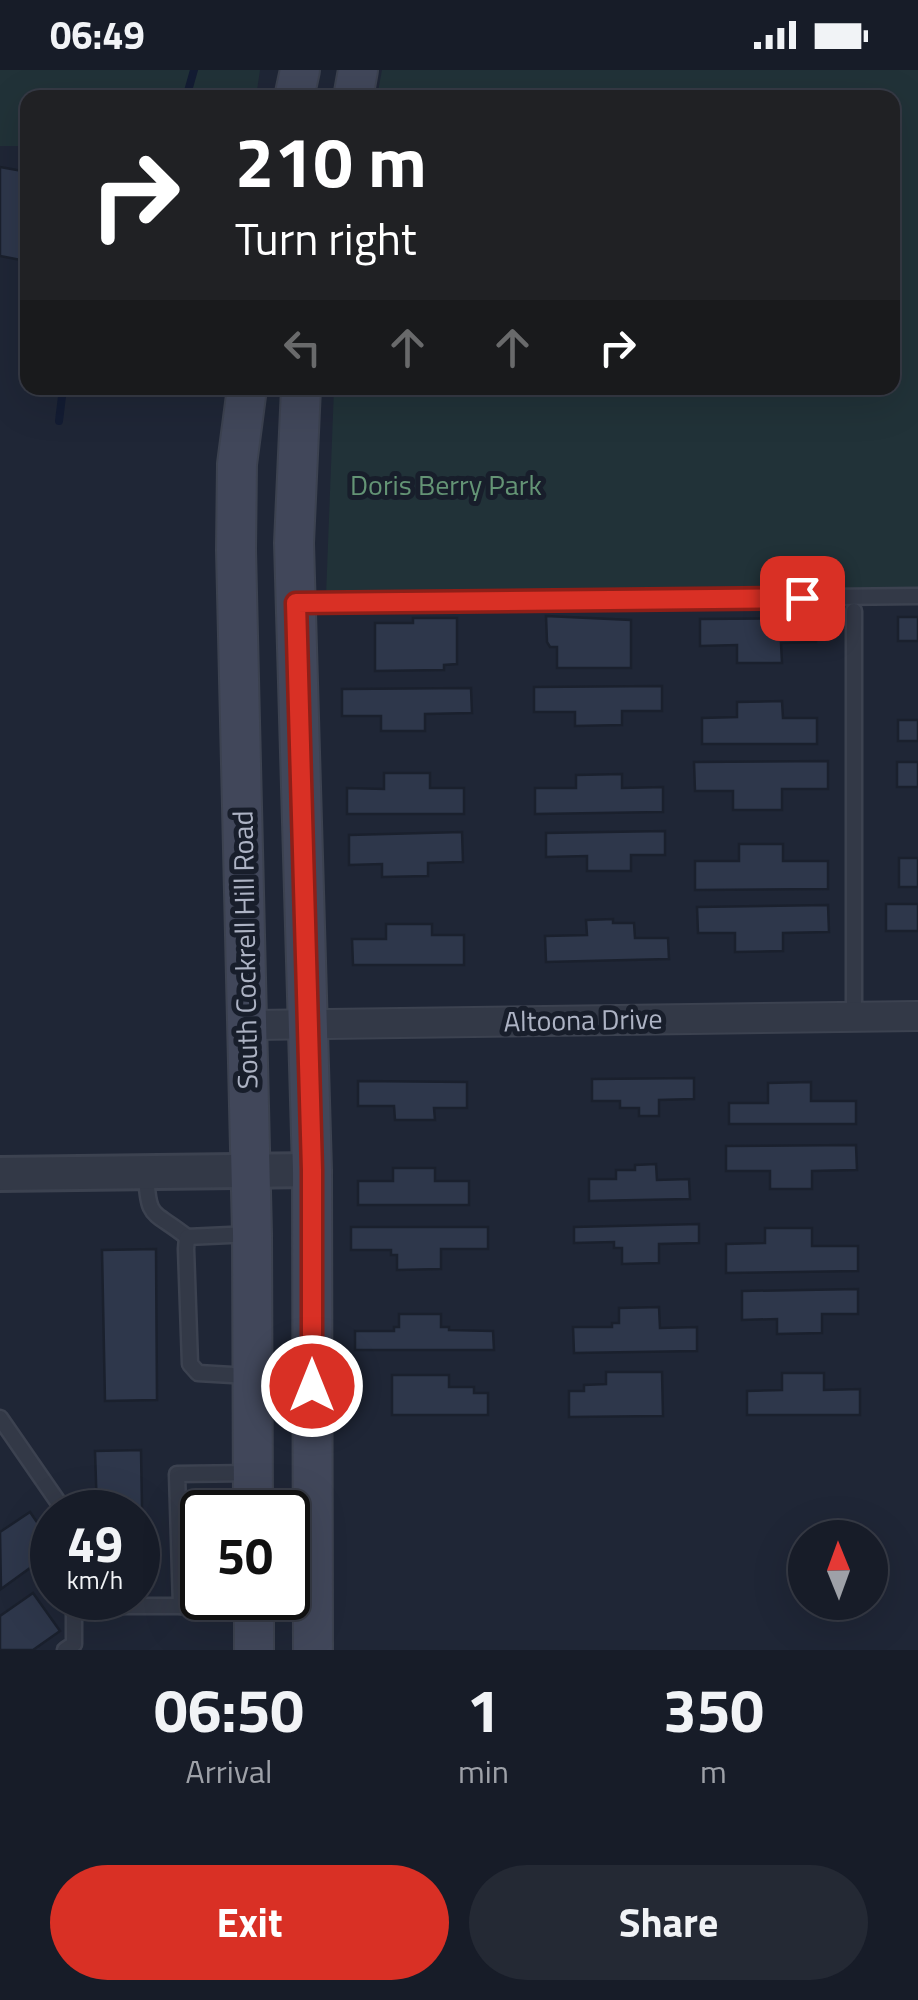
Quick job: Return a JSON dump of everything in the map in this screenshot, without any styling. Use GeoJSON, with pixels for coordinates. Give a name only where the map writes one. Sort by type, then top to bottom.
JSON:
{"type":"FeatureCollection","features":[{"type":"Feature","properties":{"kind":"main road","name":"South Cockrell Hill Road"},"geometry":{"type":"LineString","coordinates":[[246,395],[238,464],[236,550],[252,1234],[252,1490]]}},
{"type":"Feature","properties":{"kind":"main road"},"geometry":{"type":"LineString","coordinates":[[302,395],[294,543],[312,1170],[313,1650]]}},
{"type":"Feature","properties":{"kind":"main road"},"geometry":{"type":"LineString","coordinates":[[254,1620],[254,1650]]}},
{"type":"Feature","properties":{"kind":"street","name":"Altoona Drive"},"geometry":{"type":"LineString","coordinates":[[247,1024],[918,1016]]}},
{"type":"Feature","properties":{"kind":"street"},"geometry":{"type":"LineString","coordinates":[[0,1174],[312,1170]]}},
{"type":"Feature","properties":{"kind":"lane"},"geometry":{"type":"LineString","coordinates":[[296,603],[918,596]]}},
{"type":"Feature","properties":{"kind":"lane"},"geometry":{"type":"LineString","coordinates":[[854,611],[854,1016]]}},
{"type":"Feature","properties":{"kind":"lane"},"geometry":{"type":"LineString","coordinates":[[146,1171],[148,1205],[187,1238],[252,1234]]}},
{"type":"Feature","properties":{"kind":"lane"},"geometry":{"type":"LineString","coordinates":[[187,1238],[190,1364],[198,1373],[252,1376]]}},
{"type":"Feature","properties":{"kind":"lane"},"geometry":{"type":"LineString","coordinates":[[0,1418],[50,1490]]}},
{"type":"Feature","properties":{"kind":"lane"},"geometry":{"type":"LineString","coordinates":[[180,1573],[177,1474],[252,1473]]}},
{"type":"Feature","properties":{"kind":"lane"},"geometry":{"type":"LineString","coordinates":[[65,1650],[74,1644],[74,1620]]}},
{"type":"Feature","properties":{"kind":"green space"},"geometry":{"type":"Polygon","coordinates":[[[0,70],[260,70],[257,90],[20,90],[20,146],[0,146],[0,70]]]}},
{"type":"Feature","properties":{"kind":"green space","name":"Doris Berry Park"},"geometry":{"type":"Polygon","coordinates":[[[382,70],[918,70],[918,587],[326,596],[334,395],[900,395],[900,90],[378,90],[382,70]]]}},
{"type":"Feature","properties":{"kind":"building"},"geometry":{"type":"Polygon","coordinates":[[[0,167],[20,171],[20,260],[0,256],[0,167]]]}},
{"type":"Feature","properties":{"kind":"building"},"geometry":{"type":"Polygon","coordinates":[[[546,616],[631,620],[631,668],[557,668],[557,647],[550,647],[547,642],[546,616]]]}},
{"type":"Feature","properties":{"kind":"building"},"geometry":{"type":"Polygon","coordinates":[[[898,617],[918,617],[918,641],[898,641],[898,617]]]}},
{"type":"Feature","properties":{"kind":"building"},"geometry":{"type":"Polygon","coordinates":[[[413,618],[457,618],[457,664],[444,665],[444,670],[375,671],[375,623],[413,623],[413,618]]]}},
{"type":"Feature","properties":{"kind":"building"},"geometry":{"type":"Polygon","coordinates":[[[816,618],[816,642],[781,643],[782,663],[737,663],[737,645],[700,646],[700,619],[816,618]]]}},
{"type":"Feature","properties":{"kind":"building"},"geometry":{"type":"Polygon","coordinates":[[[662,686],[662,711],[622,711],[622,725],[575,726],[575,712],[534,712],[534,687],[662,686]]]}},
{"type":"Feature","properties":{"kind":"building"},"geometry":{"type":"Polygon","coordinates":[[[471,688],[472,713],[425,714],[425,731],[381,731],[381,716],[342,716],[342,689],[471,688]]]}},
{"type":"Feature","properties":{"kind":"building"},"geometry":{"type":"Polygon","coordinates":[[[782,701],[783,718],[817,718],[817,744],[702,744],[702,718],[737,717],[737,702],[782,701]]]}},
{"type":"Feature","properties":{"kind":"building"},"geometry":{"type":"Polygon","coordinates":[[[898,720],[918,720],[918,741],[898,741],[898,720]]]}},
{"type":"Feature","properties":{"kind":"building"},"geometry":{"type":"Polygon","coordinates":[[[828,761],[828,789],[782,789],[782,810],[733,810],[733,791],[695,791],[694,762],[828,761]]]}},
{"type":"Feature","properties":{"kind":"building"},"geometry":{"type":"Polygon","coordinates":[[[897,762],[918,762],[918,787],[897,787],[897,762]]]}},
{"type":"Feature","properties":{"kind":"building"},"geometry":{"type":"Polygon","coordinates":[[[384,773],[430,773],[430,788],[464,788],[464,814],[347,814],[347,788],[384,789],[384,773]]]}},
{"type":"Feature","properties":{"kind":"building"},"geometry":{"type":"Polygon","coordinates":[[[622,774],[622,788],[663,787],[663,812],[535,814],[535,788],[576,788],[576,775],[622,774]]]}},
{"type":"Feature","properties":{"kind":"building"},"geometry":{"type":"Polygon","coordinates":[[[665,831],[665,855],[631,855],[631,871],[587,871],[587,856],[546,857],[546,833],[665,831]]]}},
{"type":"Feature","properties":{"kind":"building"},"geometry":{"type":"Polygon","coordinates":[[[462,832],[463,862],[428,863],[428,876],[382,877],[382,864],[349,865],[349,835],[462,832]]]}},
{"type":"Feature","properties":{"kind":"building"},"geometry":{"type":"Polygon","coordinates":[[[739,844],[783,844],[783,861],[828,861],[828,889],[695,890],[695,861],[739,861],[739,844]]]}},
{"type":"Feature","properties":{"kind":"building"},"geometry":{"type":"Polygon","coordinates":[[[899,858],[918,858],[918,887],[899,887],[899,858]]]}},
{"type":"Feature","properties":{"kind":"building"},"geometry":{"type":"Polygon","coordinates":[[[886,904],[918,904],[918,931],[886,931],[886,904]]]}},
{"type":"Feature","properties":{"kind":"building"},"geometry":{"type":"Polygon","coordinates":[[[828,905],[829,932],[783,933],[783,951],[735,952],[735,933],[698,933],[697,907],[828,905]]]}},
{"type":"Feature","properties":{"kind":"building"},"geometry":{"type":"Polygon","coordinates":[[[613,919],[613,923],[634,923],[635,938],[668,938],[669,959],[546,962],[545,936],[587,935],[586,920],[613,919]]]}},
{"type":"Feature","properties":{"kind":"building"},"geometry":{"type":"Polygon","coordinates":[[[386,924],[432,924],[432,935],[464,935],[464,965],[353,965],[352,939],[386,939],[386,924]]]}},
{"type":"Feature","properties":{"kind":"building"},"geometry":{"type":"Polygon","coordinates":[[[694,1078],[694,1099],[659,1100],[659,1116],[639,1116],[639,1108],[620,1108],[620,1101],[592,1101],[592,1079],[694,1078]]]}},
{"type":"Feature","properties":{"kind":"building"},"geometry":{"type":"Polygon","coordinates":[[[358,1081],[467,1082],[467,1108],[434,1108],[435,1120],[395,1120],[394,1106],[358,1106],[358,1081]]]}},
{"type":"Feature","properties":{"kind":"building"},"geometry":{"type":"Polygon","coordinates":[[[811,1082],[811,1101],[856,1101],[856,1124],[729,1124],[729,1103],[768,1103],[768,1083],[811,1082]]]}},
{"type":"Feature","properties":{"kind":"building"},"geometry":{"type":"Polygon","coordinates":[[[856,1145],[857,1170],[812,1171],[812,1189],[770,1189],[770,1171],[726,1171],[726,1146],[856,1145]]]}},
{"type":"Feature","properties":{"kind":"building"},"geometry":{"type":"Polygon","coordinates":[[[656,1164],[657,1180],[689,1179],[690,1199],[589,1201],[589,1179],[616,1179],[616,1170],[656,1164]]]}},
{"type":"Feature","properties":{"kind":"building"},"geometry":{"type":"Polygon","coordinates":[[[393,1168],[435,1168],[435,1181],[469,1181],[469,1205],[358,1205],[358,1181],[393,1181],[393,1168]]]}},
{"type":"Feature","properties":{"kind":"building"},"geometry":{"type":"Polygon","coordinates":[[[699,1224],[699,1243],[659,1244],[659,1263],[622,1264],[622,1248],[614,1248],[614,1242],[574,1243],[574,1227],[699,1224]]]}},
{"type":"Feature","properties":{"kind":"building"},"geometry":{"type":"Polygon","coordinates":[[[351,1227],[488,1227],[488,1249],[441,1249],[441,1269],[397,1270],[397,1255],[391,1255],[391,1250],[351,1250],[351,1227]]]}},
{"type":"Feature","properties":{"kind":"building"},"geometry":{"type":"Polygon","coordinates":[[[765,1228],[812,1228],[812,1246],[858,1246],[858,1271],[726,1273],[726,1244],[765,1243],[765,1228]]]}},
{"type":"Feature","properties":{"kind":"building"},"geometry":{"type":"Polygon","coordinates":[[[156,1249],[157,1400],[105,1401],[102,1250],[156,1249]]]}},
{"type":"Feature","properties":{"kind":"building"},"geometry":{"type":"Polygon","coordinates":[[[858,1289],[858,1314],[822,1314],[822,1333],[777,1334],[777,1319],[742,1320],[742,1291],[858,1289]]]}},
{"type":"Feature","properties":{"kind":"building"},"geometry":{"type":"Polygon","coordinates":[[[659,1307],[660,1328],[697,1327],[697,1351],[574,1353],[573,1327],[612,1327],[612,1323],[619,1323],[619,1308],[659,1307]]]}},
{"type":"Feature","properties":{"kind":"building"},"geometry":{"type":"Polygon","coordinates":[[[399,1314],[441,1314],[441,1327],[449,1330],[493,1331],[494,1350],[355,1350],[355,1331],[394,1331],[394,1327],[399,1327],[399,1314]]]}},
{"type":"Feature","properties":{"kind":"building"},"geometry":{"type":"Polygon","coordinates":[[[606,1372],[662,1372],[663,1416],[569,1417],[569,1391],[584,1391],[584,1385],[606,1384],[606,1372]]]}},
{"type":"Feature","properties":{"kind":"building"},"geometry":{"type":"Polygon","coordinates":[[[782,1373],[824,1373],[824,1390],[860,1389],[860,1415],[747,1415],[747,1391],[782,1390],[782,1373]]]}},
{"type":"Feature","properties":{"kind":"building"},"geometry":{"type":"Polygon","coordinates":[[[392,1375],[449,1375],[449,1387],[474,1387],[474,1393],[488,1393],[488,1415],[392,1415],[392,1375]]]}},
{"type":"Feature","properties":{"kind":"building"},"geometry":{"type":"Polygon","coordinates":[[[141,1450],[142,1490],[96,1490],[95,1451],[141,1450]]]}},
{"type":"Feature","properties":{"kind":"building"},"geometry":{"type":"Polygon","coordinates":[[[30,1512],[30,1568],[1,1589],[0,1532],[30,1512]]]}},
{"type":"Feature","properties":{"kind":"building"},"geometry":{"type":"Polygon","coordinates":[[[30,1595],[30,1620],[52,1620],[60,1631],[33,1650],[0,1650],[0,1616],[30,1595]]]}},
{"type":"Feature","properties":{"kind":"waterway"},"geometry":{"type":"LineString","coordinates":[[188,90],[194,70]]}},
{"type":"Feature","properties":{"kind":"waterway"},"geometry":{"type":"LineString","coordinates":[[59,421],[62,395]]}},
{"type":"Feature","properties":{"kind":"route"},"geometry":{"type":"LineString","coordinates":[[312,1386],[312,1170],[296,603],[802,598]]}}]}
